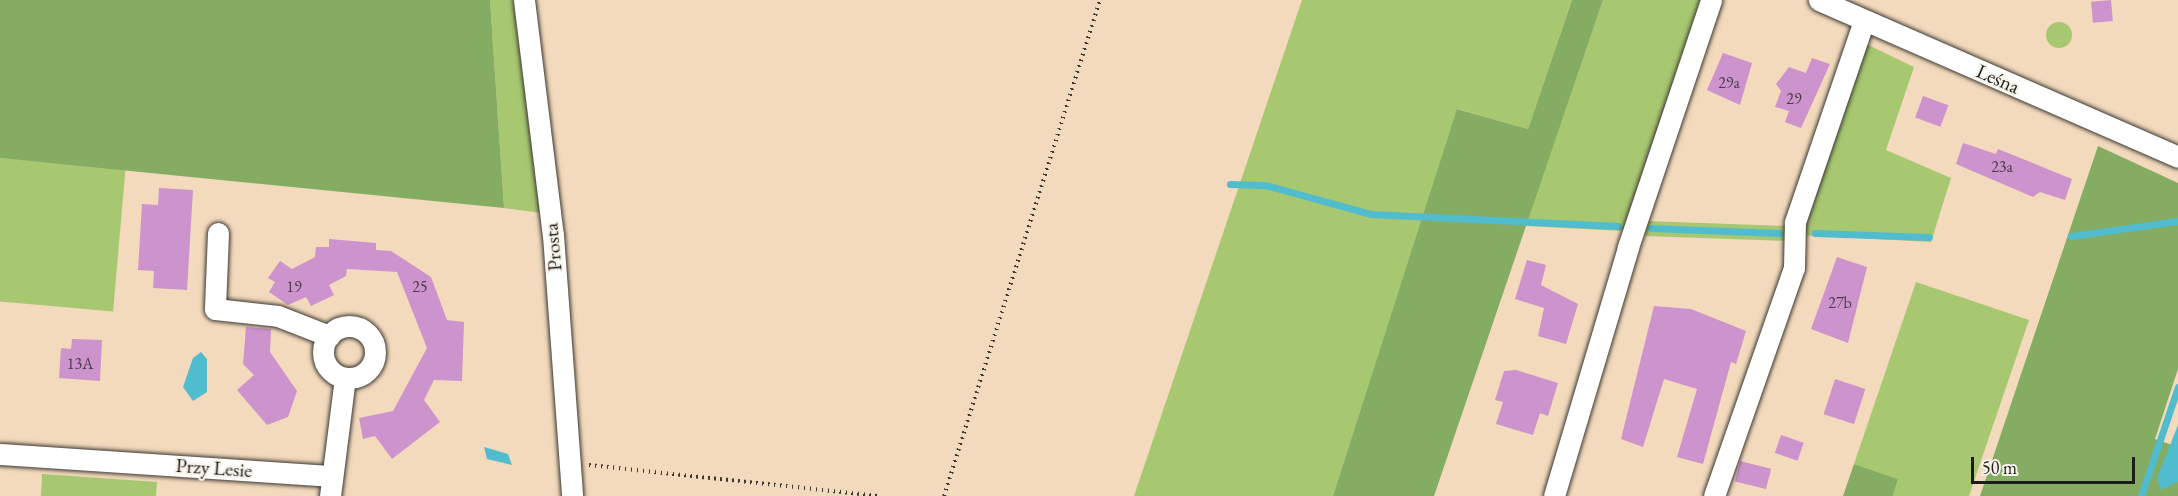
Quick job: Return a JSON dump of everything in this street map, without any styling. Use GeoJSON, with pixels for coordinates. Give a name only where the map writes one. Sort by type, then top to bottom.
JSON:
{"type":"FeatureCollection","features":[{"type":"Feature","properties":{"kind":"street","name":"Prosta"},"geometry":{"type":"LineString","coordinates":[[524,0],[553,236],[572,496]]}},
{"type":"Feature","properties":{"kind":"street"},"geometry":{"type":"LineString","coordinates":[[1554,496],[1628,248],[1711,0]]}},
{"type":"Feature","properties":{"kind":"street","name":"Leśna"},"geometry":{"type":"LineString","coordinates":[[1819,0],[2178,158]]}},
{"type":"Feature","properties":{"kind":"street"},"geometry":{"type":"LineString","coordinates":[[1714,496],[1794,268],[1795,222],[1864,20]]}},
{"type":"Feature","properties":{"kind":"street"},"geometry":{"type":"LineString","coordinates":[[218,233],[215,309],[278,316],[328,336],[350,326],[366,332],[375,347],[367,372],[345,378],[333,374],[323,358],[328,336]]}},
{"type":"Feature","properties":{"kind":"street","name":"Przy Lesie"},"geometry":{"type":"LineString","coordinates":[[0,454],[330,486],[345,378]]}},
{"type":"Feature","properties":{"kind":"path"},"geometry":{"type":"LineString","coordinates":[[944,496],[1100,0]]}},
{"type":"Feature","properties":{"kind":"path"},"geometry":{"type":"LineString","coordinates":[[571,467],[624,467],[877,496]]}},
{"type":"Feature","properties":{"kind":"green space"},"geometry":{"type":"Polygon","coordinates":[[[0,0],[490,0],[504,208],[0,158],[0,0]]]}},
{"type":"Feature","properties":{"kind":"green space"},"geometry":{"type":"Polygon","coordinates":[[[490,0],[513,0],[541,213],[504,208],[490,0]]]}},
{"type":"Feature","properties":{"kind":"green space"},"geometry":{"type":"Polygon","coordinates":[[[1302,0],[1572,0],[1528,129],[1458,109],[1333,496],[1134,496],[1302,0]]]}},
{"type":"Feature","properties":{"kind":"green space"},"geometry":{"type":"Polygon","coordinates":[[[1572,0],[1603,0],[1434,496],[1333,496],[1457,109],[1528,129],[1572,0]]]}},
{"type":"Feature","properties":{"kind":"green space"},"geometry":{"type":"Polygon","coordinates":[[[1603,0],[1702,0],[1623,231],[1525,226],[1603,0]]]}},
{"type":"Feature","properties":{"kind":"green space"},"geometry":{"type":"Polygon","coordinates":[[[2059,22],[2069,25],[2072,35],[2069,45],[2059,48],[2049,45],[2046,35],[2049,25],[2059,22]]]}},
{"type":"Feature","properties":{"kind":"green space"},"geometry":{"type":"Polygon","coordinates":[[[1862,42],[1914,67],[1886,150],[1951,178],[1931,242],[1799,235],[1862,42]]]}},
{"type":"Feature","properties":{"kind":"green space"},"geometry":{"type":"Polygon","coordinates":[[[2098,146],[2178,183],[2178,369],[2155,439],[2178,447],[2178,496],[1980,496],[2098,146]]]}},
{"type":"Feature","properties":{"kind":"green space"},"geometry":{"type":"Polygon","coordinates":[[[0,158],[126,169],[113,311],[0,302],[0,158]]]}},
{"type":"Feature","properties":{"kind":"green space"},"geometry":{"type":"Polygon","coordinates":[[[1646,221],[1788,226],[1787,241],[1645,236],[1646,221]]]}},
{"type":"Feature","properties":{"kind":"green space"},"geometry":{"type":"Polygon","coordinates":[[[1916,282],[2029,320],[1969,496],[1893,496],[1898,479],[1854,464],[1916,282]]]}},
{"type":"Feature","properties":{"kind":"green space"},"geometry":{"type":"Polygon","coordinates":[[[1854,464],[1898,479],[1893,496],[1843,496],[1854,464]]]}},
{"type":"Feature","properties":{"kind":"green space"},"geometry":{"type":"Polygon","coordinates":[[[42,474],[157,482],[156,496],[41,496],[42,474]]]}},
{"type":"Feature","properties":{"kind":"water"},"geometry":{"type":"Polygon","coordinates":[[[201,352],[207,359],[207,392],[193,401],[183,387],[193,358],[201,352]]]}},
{"type":"Feature","properties":{"kind":"water"},"geometry":{"type":"Polygon","coordinates":[[[2178,425],[2178,482],[2161,490],[2157,478],[2178,425]]]}},
{"type":"Feature","properties":{"kind":"water"},"geometry":{"type":"Polygon","coordinates":[[[484,447],[508,454],[512,465],[487,459],[484,447]]]}},
{"type":"Feature","properties":{"kind":"building"},"geometry":{"type":"Polygon","coordinates":[[[2111,0],[2113,21],[2093,23],[2091,2],[2111,0]]]}},
{"type":"Feature","properties":{"kind":"building"},"geometry":{"type":"Polygon","coordinates":[[[1723,53],[1752,63],[1740,105],[1707,90],[1723,53]]]}},
{"type":"Feature","properties":{"kind":"building"},"geometry":{"type":"Polygon","coordinates":[[[1812,58],[1830,64],[1801,128],[1785,122],[1789,111],[1775,107],[1781,91],[1776,84],[1789,67],[1806,73],[1812,58]]]}},
{"type":"Feature","properties":{"kind":"building"},"geometry":{"type":"Polygon","coordinates":[[[1923,96],[1948,105],[1941,127],[1915,118],[1923,96]]]}},
{"type":"Feature","properties":{"kind":"building"},"geometry":{"type":"Polygon","coordinates":[[[1963,143],[1996,154],[1998,149],[2072,179],[2065,200],[2040,192],[2033,197],[1956,164],[1963,143]]]}},
{"type":"Feature","properties":{"kind":"building"},"geometry":{"type":"Polygon","coordinates":[[[159,188],[193,190],[187,290],[153,288],[154,271],[138,270],[142,204],[158,205],[159,188]]]}},
{"type":"Feature","properties":{"kind":"building"},"geometry":{"type":"Polygon","coordinates":[[[329,239],[376,243],[376,250],[391,251],[431,277],[447,320],[464,322],[462,381],[434,380],[424,400],[440,422],[392,459],[375,436],[363,439],[359,418],[393,411],[427,348],[397,272],[347,269],[346,276],[329,285],[334,295],[311,306],[306,297],[288,305],[269,292],[275,282],[268,278],[280,261],[292,269],[315,257],[316,247],[329,247],[329,239]]]}},
{"type":"Feature","properties":{"kind":"building"},"geometry":{"type":"Polygon","coordinates":[[[1837,257],[1867,267],[1848,343],[1811,329],[1837,257]]]}},
{"type":"Feature","properties":{"kind":"building"},"geometry":{"type":"Polygon","coordinates":[[[1527,260],[1546,265],[1541,285],[1578,304],[1566,344],[1538,336],[1544,308],[1515,299],[1527,260]]]}},
{"type":"Feature","properties":{"kind":"building"},"geometry":{"type":"Polygon","coordinates":[[[1654,306],[1691,309],[1746,331],[1736,364],[1731,362],[1703,464],[1677,457],[1697,389],[1664,379],[1643,447],[1621,439],[1654,306]]]}},
{"type":"Feature","properties":{"kind":"building"},"geometry":{"type":"Polygon","coordinates":[[[246,327],[271,329],[270,352],[297,391],[288,417],[267,425],[237,390],[254,375],[243,364],[246,327]]]}},
{"type":"Feature","properties":{"kind":"building"},"geometry":{"type":"Polygon","coordinates":[[[72,339],[102,340],[100,381],[59,378],[61,348],[71,349],[72,339]]]}},
{"type":"Feature","properties":{"kind":"building"},"geometry":{"type":"Polygon","coordinates":[[[1516,370],[1558,383],[1548,416],[1540,413],[1533,435],[1496,424],[1503,402],[1495,400],[1504,371],[1516,370]]]}},
{"type":"Feature","properties":{"kind":"building"},"geometry":{"type":"Polygon","coordinates":[[[1835,379],[1865,389],[1854,424],[1824,414],[1835,379]]]}},
{"type":"Feature","properties":{"kind":"building"},"geometry":{"type":"Polygon","coordinates":[[[1781,435],[1804,443],[1798,461],[1775,453],[1781,435]]]}},
{"type":"Feature","properties":{"kind":"building"},"geometry":{"type":"Polygon","coordinates":[[[1740,461],[1771,469],[1766,489],[1735,481],[1740,461]]]}},
{"type":"Feature","properties":{"kind":"waterway"},"geometry":{"type":"LineString","coordinates":[[1230,184],[1265,185],[1371,214],[1618,226]]}},
{"type":"Feature","properties":{"kind":"waterway"},"geometry":{"type":"LineString","coordinates":[[2071,236],[2178,221]]}},
{"type":"Feature","properties":{"kind":"waterway"},"geometry":{"type":"LineString","coordinates":[[1651,228],[1780,233]]}},
{"type":"Feature","properties":{"kind":"waterway"},"geometry":{"type":"LineString","coordinates":[[1815,233],[1929,237]]}},
{"type":"Feature","properties":{"kind":"waterway"},"geometry":{"type":"LineString","coordinates":[[2141,496],[2178,387]]}}]}
